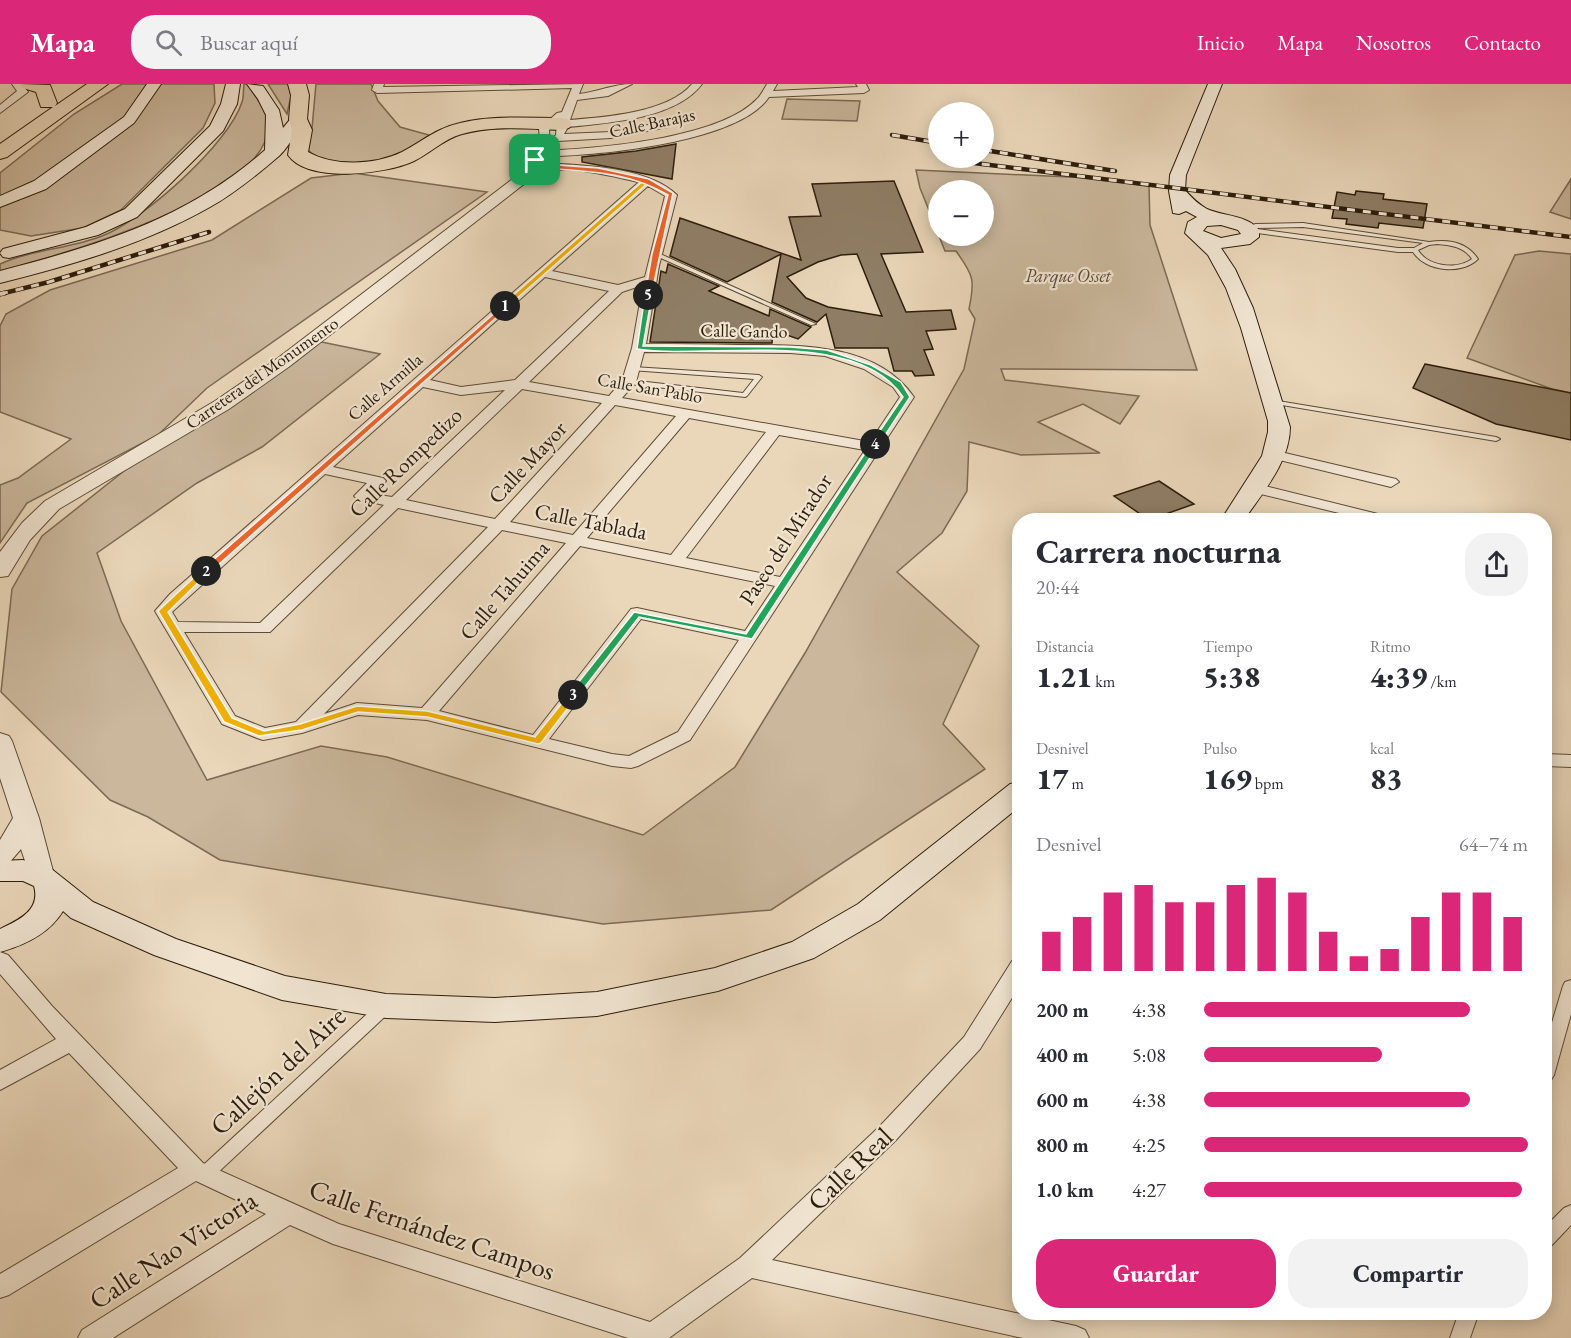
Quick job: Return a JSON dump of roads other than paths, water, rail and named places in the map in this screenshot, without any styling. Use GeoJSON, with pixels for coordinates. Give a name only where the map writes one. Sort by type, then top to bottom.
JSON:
{"type":"FeatureCollection","features":[{"type":"Feature","properties":{"kind":"highway"},"geometry":{"type":"LineString","coordinates":[[29,84],[44,90],[48,103]]}},
{"type":"Feature","properties":{"kind":"highway"},"geometry":{"type":"LineString","coordinates":[[0,136],[76,84]]}},
{"type":"Feature","properties":{"kind":"highway"},"geometry":{"type":"LineString","coordinates":[[0,153],[99,84]]}},
{"type":"Feature","properties":{"kind":"highway"},"geometry":{"type":"LineString","coordinates":[[297,84],[300,95],[298,119],[302,130],[298,155],[306,161],[345,168],[388,163],[408,157],[433,138],[464,127],[490,124],[559,124]]}},
{"type":"Feature","properties":{"kind":"main road"},"geometry":{"type":"LineString","coordinates":[[0,202],[40,185],[129,120],[154,84]]}},
{"type":"Feature","properties":{"kind":"main road"},"geometry":{"type":"LineString","coordinates":[[6,247],[64,240],[113,223],[131,213],[217,128],[229,104],[233,84]]}},
{"type":"Feature","properties":{"kind":"main road"},"geometry":{"type":"LineString","coordinates":[[254,84],[272,111],[275,129],[272,142],[274,152]]}},
{"type":"Feature","properties":{"kind":"main road"},"geometry":{"type":"LineString","coordinates":[[1215,84],[1178,175],[1177,191],[1180,209],[1198,236],[1212,248],[1233,284],[1252,334],[1279,430],[1272,454],[1237,513]]}},
{"type":"Feature","properties":{"kind":"main road"},"geometry":{"type":"LineString","coordinates":[[0,277],[103,246],[167,220],[233,185],[274,152],[298,119]]}},
{"type":"Feature","properties":{"kind":"main road"},"geometry":{"type":"LineString","coordinates":[[1177,191],[1190,206],[1247,233]]}},
{"type":"Feature","properties":{"kind":"main road"},"geometry":{"type":"LineString","coordinates":[[1219,220],[1197,223],[1194,226],[1198,236],[1219,243],[1247,233]]}},
{"type":"Feature","properties":{"kind":"main road"},"geometry":{"type":"LineString","coordinates":[[1233,284],[1228,254],[1247,233]]}},
{"type":"Feature","properties":{"kind":"main road"},"geometry":{"type":"LineString","coordinates":[[0,871],[27,871],[45,880],[82,910],[165,948],[282,988],[386,1006],[495,1010],[597,1004],[718,979],[803,950],[869,912],[1012,797]]}},
{"type":"Feature","properties":{"kind":"main road"},"geometry":{"type":"LineString","coordinates":[[0,940],[20,933],[45,914],[52,902],[45,880]]}},
{"type":"Feature","properties":{"kind":"street"},"geometry":{"type":"LineString","coordinates":[[0,110],[22,92],[17,84]]}},
{"type":"Feature","properties":{"kind":"street"},"geometry":{"type":"LineString","coordinates":[[378,87],[578,84],[559,124],[556,161],[543,174],[532,167],[542,156],[546,142],[544,129],[559,124],[640,114],[673,102],[695,89],[697,84]]}},
{"type":"Feature","properties":{"kind":"street"},"geometry":{"type":"LineString","coordinates":[[572,99],[604,94],[627,84]]}},
{"type":"Feature","properties":{"kind":"street"},"geometry":{"type":"LineString","coordinates":[[770,89],[864,90],[861,84]]}},
{"type":"Feature","properties":{"kind":"street","name":"Calle Barajas"},"geometry":{"type":"LineString","coordinates":[[556,161],[687,135],[719,125],[748,110],[770,89]]}},
{"type":"Feature","properties":{"kind":"street"},"geometry":{"type":"LineString","coordinates":[[640,114],[687,135]]}},
{"type":"Feature","properties":{"kind":"street"},"geometry":{"type":"LineString","coordinates":[[559,124],[611,135],[664,125]]}},
{"type":"Feature","properties":{"kind":"street"},"geometry":{"type":"LineString","coordinates":[[556,161],[647,181]]}},
{"type":"Feature","properties":{"kind":"street","name":"Carretera del Monumento"},"geometry":{"type":"LineString","coordinates":[[0,571],[9,552],[34,521],[52,506],[231,399],[284,362],[532,167]]}},
{"type":"Feature","properties":{"kind":"street","name":"Calle Mayor"},"geometry":{"type":"LineString","coordinates":[[302,727],[498,525],[613,401],[631,375],[639,348],[656,254],[671,195],[647,181]]}},
{"type":"Feature","properties":{"kind":"street","name":"Calle Armilla"},"geometry":{"type":"LineString","coordinates":[[172,627],[163,611],[169,604],[647,181]]}},
{"type":"Feature","properties":{"kind":"street"},"geometry":{"type":"LineString","coordinates":[[542,273],[618,289]]}},
{"type":"Feature","properties":{"kind":"street","name":"Calle Rompedizo"},"geometry":{"type":"LineString","coordinates":[[172,627],[264,628],[618,289],[651,279]]}},
{"type":"Feature","properties":{"kind":"street","name":"Calle Gando"},"geometry":{"type":"LineString","coordinates":[[639,348],[790,349],[827,352],[868,366],[898,384],[907,397]]}},
{"type":"Feature","properties":{"kind":"street","name":"Calle San Pablo"},"geometry":{"type":"LineString","coordinates":[[419,382],[461,391],[519,384],[873,447]]}},
{"type":"Feature","properties":{"kind":"street","name":"Paseo del Mirador"},"geometry":{"type":"LineString","coordinates":[[172,627],[228,720],[263,734],[302,727],[357,709],[427,714],[612,760],[631,762],[684,736],[907,397]]}},
{"type":"Feature","properties":{"kind":"street","name":"Calle Tahuima"},"geometry":{"type":"LineString","coordinates":[[427,714],[685,414]]}},
{"type":"Feature","properties":{"kind":"street"},"geometry":{"type":"LineString","coordinates":[[675,561],[775,430]]}},
{"type":"Feature","properties":{"kind":"street"},"geometry":{"type":"LineString","coordinates":[[1272,454],[1391,482]]}},
{"type":"Feature","properties":{"kind":"street","name":"Calle Tablada"},"geometry":{"type":"LineString","coordinates":[[321,469],[378,481],[362,496],[785,583]]}},
{"type":"Feature","properties":{"kind":"street"},"geometry":{"type":"LineString","coordinates":[[1253,488],[1356,513]]}},
{"type":"Feature","properties":{"kind":"street"},"geometry":{"type":"LineString","coordinates":[[538,741],[637,614],[749,637]]}},
{"type":"Feature","properties":{"kind":"street"},"geometry":{"type":"LineString","coordinates":[[3,757],[26,818],[45,880]]}},
{"type":"Feature","properties":{"kind":"street"},"geometry":{"type":"LineString","coordinates":[[1552,760],[1571,760]]}},
{"type":"Feature","properties":{"kind":"street"},"geometry":{"type":"LineString","coordinates":[[0,857],[10,846],[26,818]]}},
{"type":"Feature","properties":{"kind":"street","name":"Calle Fernández Campos"},"geometry":{"type":"LineString","coordinates":[[0,960],[72,1041],[200,1172],[333,1233],[650,1336]]}},
{"type":"Feature","properties":{"kind":"street","name":"Calle Real"},"geometry":{"type":"LineString","coordinates":[[650,1336],[749,1266],[887,1134],[972,1043],[1012,980]]}},
{"type":"Feature","properties":{"kind":"street"},"geometry":{"type":"LineString","coordinates":[[1552,1051],[1571,986]]}},
{"type":"Feature","properties":{"kind":"street","name":"Callejón del Aire"},"geometry":{"type":"LineString","coordinates":[[200,1172],[386,1006]]}},
{"type":"Feature","properties":{"kind":"street"},"geometry":{"type":"LineString","coordinates":[[0,1081],[72,1041]]}},
{"type":"Feature","properties":{"kind":"street"},"geometry":{"type":"LineString","coordinates":[[0,1287],[200,1172]]}},
{"type":"Feature","properties":{"kind":"street","name":"Calle Nao Victoria"},"geometry":{"type":"LineString","coordinates":[[91,1338],[288,1213]]}},
{"type":"Feature","properties":{"kind":"street"},"geometry":{"type":"LineString","coordinates":[[1552,1232],[1571,1213]]}},
{"type":"Feature","properties":{"kind":"street"},"geometry":{"type":"LineString","coordinates":[[749,1266],[1076,1338]]}},
{"type":"Feature","properties":{"kind":"street"},"geometry":{"type":"LineString","coordinates":[[1460,1338],[1466,1320]]}},
{"type":"Feature","properties":{"kind":"lane"},"geometry":{"type":"LineString","coordinates":[[1247,233],[1270,226],[1303,225],[1455,245],[1470,251],[1475,259],[1472,263],[1461,266],[1448,266],[1431,263],[1416,251],[1384,241],[1270,226]]}},
{"type":"Feature","properties":{"kind":"lane"},"geometry":{"type":"LineString","coordinates":[[1247,233],[1278,234],[1416,251],[1428,243]]}},
{"type":"Feature","properties":{"kind":"lane"},"geometry":{"type":"LineString","coordinates":[[656,254],[813,324]]}},
{"type":"Feature","properties":{"kind":"lane"},"geometry":{"type":"LineString","coordinates":[[631,375],[759,377],[744,395],[631,375]]}},
{"type":"Feature","properties":{"kind":"lane"},"geometry":{"type":"LineString","coordinates":[[1272,402],[1496,439]]}},
{"type":"Feature","properties":{"kind":"railway"},"geometry":{"type":"LineString","coordinates":[[892,135],[928,141]]}},
{"type":"Feature","properties":{"kind":"railway"},"geometry":{"type":"LineString","coordinates":[[994,152],[1115,171]]}},
{"type":"Feature","properties":{"kind":"railway"},"geometry":{"type":"LineString","coordinates":[[994,165],[1571,237]]}},
{"type":"Feature","properties":{"kind":"railway"},"geometry":{"type":"LineString","coordinates":[[5,293],[0,294],[49,282],[209,232]]}},
{"type":"Feature","properties":{"kind":"park label","name":"Parque Osset"},"geometry":{"type":"Point","coordinates":[1068,276]}}]}
